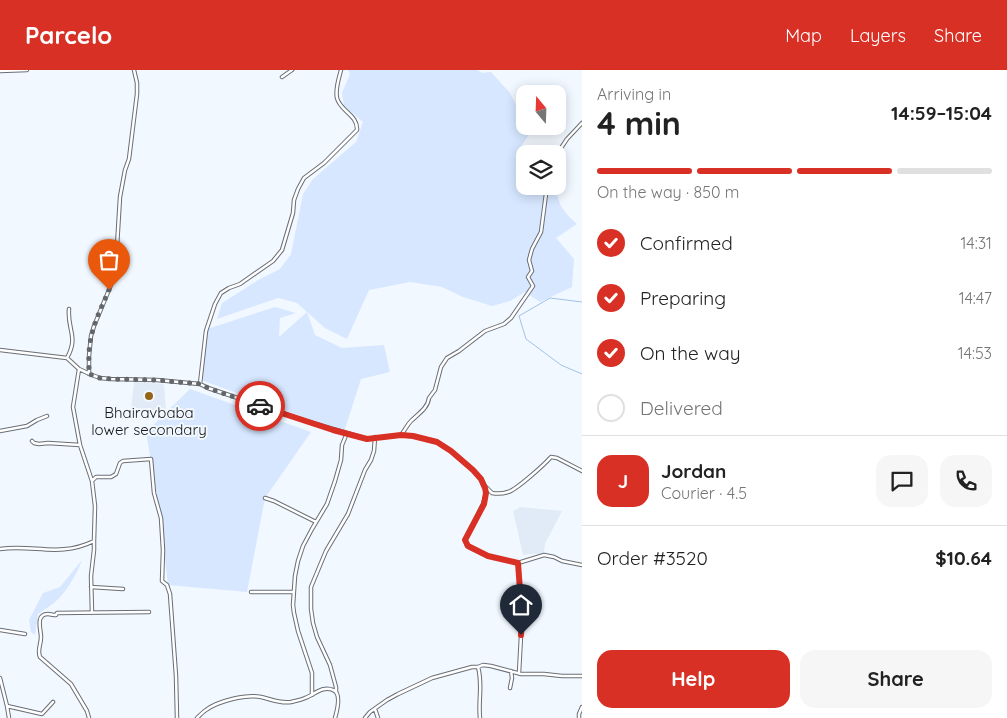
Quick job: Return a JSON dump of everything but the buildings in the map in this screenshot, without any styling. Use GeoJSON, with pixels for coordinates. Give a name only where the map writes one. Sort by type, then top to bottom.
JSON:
{"type":"FeatureCollection","features":[{"type":"Feature","properties":{"kind":"street"},"geometry":{"type":"LineString","coordinates":[[0,71],[27,70]]}},
{"type":"Feature","properties":{"kind":"street"},"geometry":{"type":"LineString","coordinates":[[89,374],[91,336],[112,285],[116,263],[120,197],[129,159],[137,94],[134,70]]}},
{"type":"Feature","properties":{"kind":"street"},"geometry":{"type":"LineString","coordinates":[[282,77],[292,70]]}},
{"type":"Feature","properties":{"kind":"street"},"geometry":{"type":"LineString","coordinates":[[200,384],[206,331],[215,304],[221,293],[240,284],[273,261],[282,250],[293,213],[294,200],[304,178],[324,163],[357,130],[357,124],[337,98],[341,70]]}},
{"type":"Feature","properties":{"kind":"street"},"geometry":{"type":"LineString","coordinates":[[563,145],[582,123]]}},
{"type":"Feature","properties":{"kind":"street"},"geometry":{"type":"LineString","coordinates":[[401,435],[429,401],[435,390],[441,367],[447,358],[485,331],[504,324],[511,318],[533,286],[528,277],[532,271],[529,260],[532,249],[541,232],[546,195]]}},
{"type":"Feature","properties":{"kind":"street"},"geometry":{"type":"LineString","coordinates":[[67,358],[71,351],[73,338],[69,309]]}},
{"type":"Feature","properties":{"kind":"street"},"geometry":{"type":"LineString","coordinates":[[0,350],[67,358],[79,369],[100,378],[200,384],[251,403],[367,439],[401,435],[437,442],[473,470],[481,479],[486,493],[484,504],[465,540],[468,546],[488,556],[518,563],[544,555],[582,565]]}},
{"type":"Feature","properties":{"kind":"street"},"geometry":{"type":"LineString","coordinates":[[79,369],[73,407],[80,445],[92,481],[95,506],[91,587],[92,613]]}},
{"type":"Feature","properties":{"kind":"street"},"geometry":{"type":"LineString","coordinates":[[0,431],[26,426],[47,416]]}},
{"type":"Feature","properties":{"kind":"street"},"geometry":{"type":"LineString","coordinates":[[312,695],[312,673],[294,613],[295,576],[303,546],[327,504],[336,481],[342,445],[347,433]]}},
{"type":"Feature","properties":{"kind":"street"},"geometry":{"type":"LineString","coordinates":[[335,718],[338,695],[328,658],[313,623],[311,587],[326,551],[348,514],[365,470],[371,460],[375,437]]}},
{"type":"Feature","properties":{"kind":"street"},"geometry":{"type":"LineString","coordinates":[[32,441],[38,444],[80,445]]}},
{"type":"Feature","properties":{"kind":"street"},"geometry":{"type":"LineString","coordinates":[[483,484],[492,493],[508,492],[541,468],[551,457],[582,471]]}},
{"type":"Feature","properties":{"kind":"street"},"geometry":{"type":"LineString","coordinates":[[92,481],[96,477],[111,477],[116,474],[120,463],[123,461],[150,459],[154,493],[161,518],[162,581],[167,585],[170,594],[177,718]]}},
{"type":"Feature","properties":{"kind":"street"},"geometry":{"type":"LineString","coordinates":[[264,498],[316,522]]}},
{"type":"Feature","properties":{"kind":"street"},"geometry":{"type":"LineString","coordinates":[[0,549],[67,550],[94,541]]}},
{"type":"Feature","properties":{"kind":"street"},"geometry":{"type":"LineString","coordinates":[[518,563],[522,617],[519,673]]}},
{"type":"Feature","properties":{"kind":"street"},"geometry":{"type":"LineString","coordinates":[[91,587],[123,589]]}},
{"type":"Feature","properties":{"kind":"street"},"geometry":{"type":"LineString","coordinates":[[251,592],[294,592]]}},
{"type":"Feature","properties":{"kind":"street"},"geometry":{"type":"LineString","coordinates":[[89,718],[87,711],[71,684],[40,657],[38,652],[41,638],[39,624],[43,615],[56,615],[57,613],[149,612]]}},
{"type":"Feature","properties":{"kind":"street"},"geometry":{"type":"LineString","coordinates":[[0,630],[25,634]]}},
{"type":"Feature","properties":{"kind":"street"},"geometry":{"type":"LineString","coordinates":[[365,718],[387,700],[432,678],[461,669],[483,665],[519,673],[582,676]]}},
{"type":"Feature","properties":{"kind":"street"},"geometry":{"type":"LineString","coordinates":[[478,667],[481,678],[480,718]]}},
{"type":"Feature","properties":{"kind":"street"},"geometry":{"type":"LineString","coordinates":[[510,688],[511,671]]}},
{"type":"Feature","properties":{"kind":"street"},"geometry":{"type":"LineString","coordinates":[[0,678],[9,718]]}},
{"type":"Feature","properties":{"kind":"street"},"geometry":{"type":"LineString","coordinates":[[197,718],[207,709],[222,702],[252,696],[288,703],[304,699],[317,691],[331,689],[336,692]]}},
{"type":"Feature","properties":{"kind":"street"},"geometry":{"type":"LineString","coordinates":[[7,706],[42,714],[53,702]]}},
{"type":"Feature","properties":{"kind":"street"},"geometry":{"type":"LineString","coordinates":[[579,718],[582,707]]}},
{"type":"Feature","properties":{"kind":"street"},"geometry":{"type":"LineString","coordinates":[[375,709],[378,718]]}},
{"type":"Feature","properties":{"kind":"shaded area"},"geometry":{"type":"Polygon","coordinates":[[[348,70],[476,70],[483,73],[491,72],[510,93],[516,105],[516,135],[529,135],[522,145],[516,145],[516,195],[558,195],[559,203],[568,216],[577,224],[556,238],[574,259],[572,287],[540,302],[525,292],[510,301],[492,306],[463,297],[442,287],[410,282],[369,290],[347,339],[325,328],[297,303],[278,298],[217,319],[222,303],[280,269],[291,254],[303,194],[313,179],[356,142],[363,122],[344,106],[342,93],[350,74],[348,70]]]}},
{"type":"Feature","properties":{"kind":"shaded area"},"geometry":{"type":"Polygon","coordinates":[[[275,307],[296,313],[280,318],[279,337],[307,312],[315,335],[342,348],[384,345],[390,372],[361,379],[344,432],[201,380],[207,329],[275,307]]]}},
{"type":"Feature","properties":{"kind":"shaded area","name":"Bhairavbaba lower secondary"},"geometry":{"type":"Polygon","coordinates":[[[134,382],[164,384],[166,411],[131,409],[134,382]]]}},
{"type":"Feature","properties":{"kind":"shaded area"},"geometry":{"type":"Polygon","coordinates":[[[190,389],[311,432],[265,498],[247,592],[168,585],[159,509],[146,432],[190,389]]]}},
{"type":"Feature","properties":{"kind":"shaded area"},"geometry":{"type":"Polygon","coordinates":[[[521,507],[562,511],[545,544],[544,553],[523,555],[513,511],[521,507]]]}},
{"type":"Feature","properties":{"kind":"shaded area"},"geometry":{"type":"Polygon","coordinates":[[[82,560],[63,594],[38,614],[35,635],[31,632],[29,620],[43,593],[60,587],[82,560]]]}},
{"type":"Feature","properties":{"kind":"waterway"},"geometry":{"type":"LineString","coordinates":[[582,302],[550,298],[519,316],[526,339],[561,365],[582,374]]}},
{"type":"Feature","properties":{"kind":"way so far"},"geometry":{"type":"LineString","coordinates":[[109,290],[91,336],[89,374],[111,379],[146,379],[200,384],[260,406]]}},
{"type":"Feature","properties":{"kind":"place","name":"Bhairavbaba lower secondary"},"geometry":{"type":"Point","coordinates":[149,396]}},
{"type":"Feature","properties":{"kind":"route"},"geometry":{"type":"LineString","coordinates":[[260,406],[367,439],[401,435],[437,442],[473,470],[481,479],[486,493],[484,504],[465,540],[468,546],[488,556],[518,563],[522,617],[521,635]]}}]}
